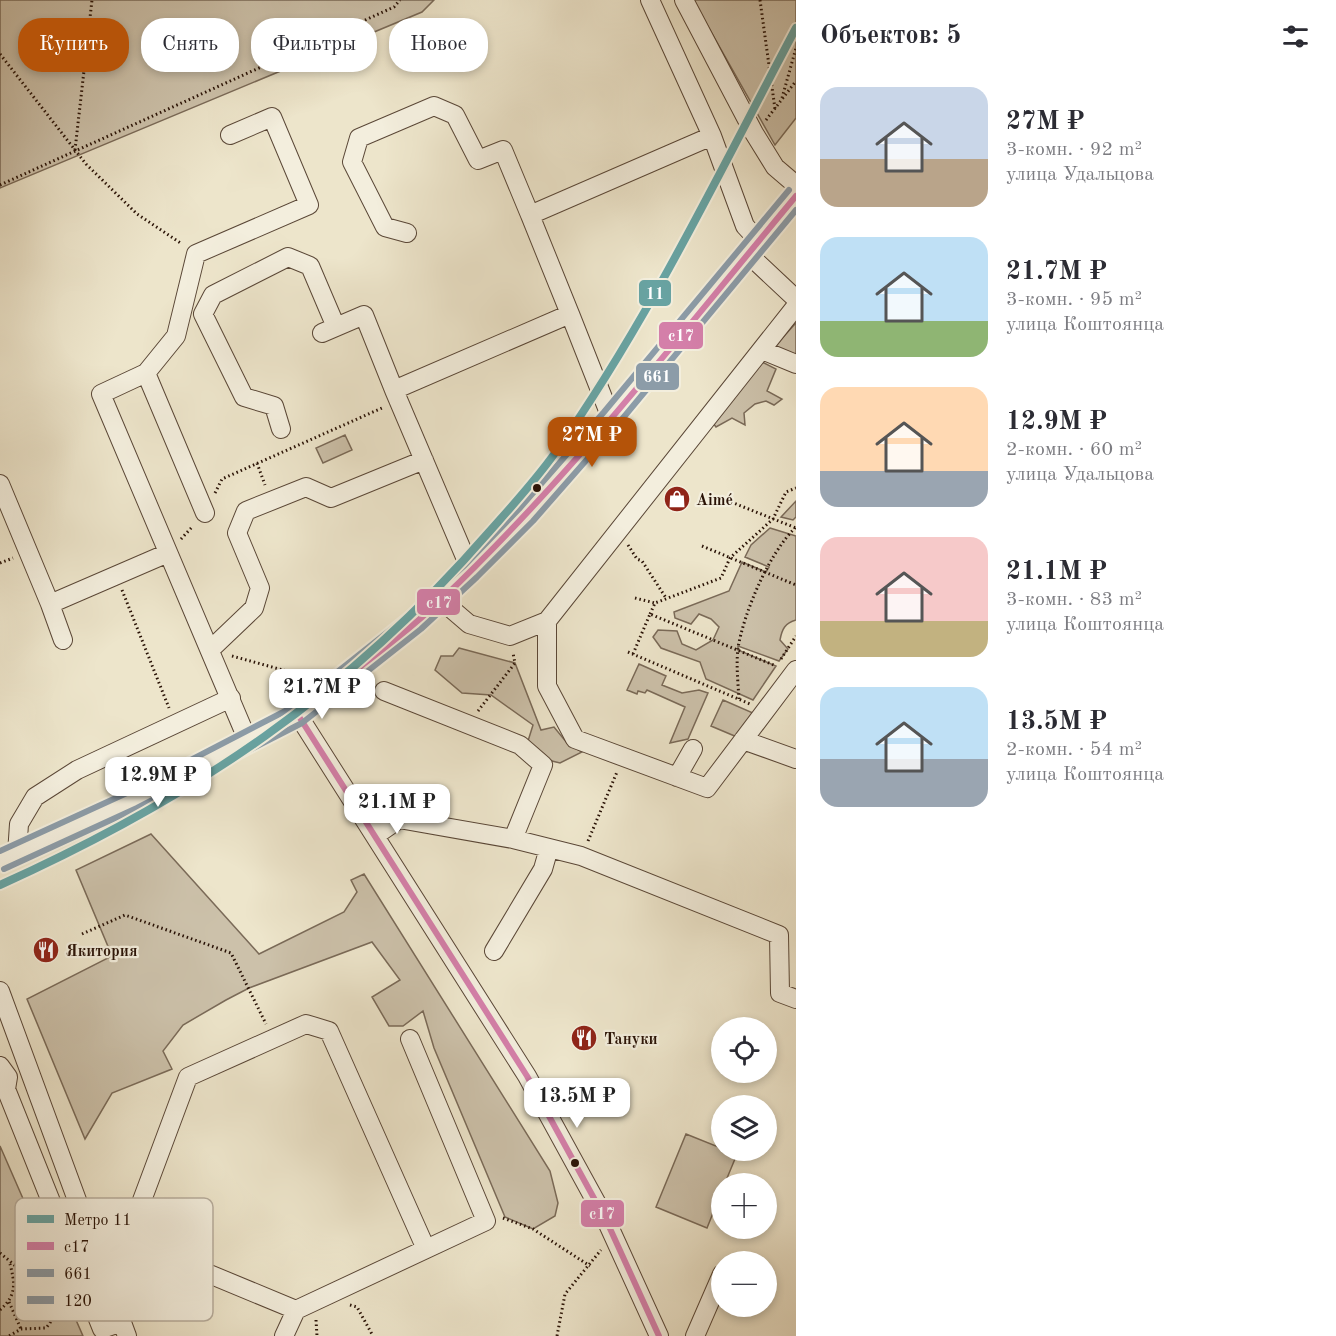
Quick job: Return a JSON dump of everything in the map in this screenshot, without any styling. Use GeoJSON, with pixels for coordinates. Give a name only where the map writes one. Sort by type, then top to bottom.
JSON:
{"type":"FeatureCollection","features":[{"type":"Feature","properties":{"kind":"street"},"geometry":{"type":"LineString","coordinates":[[650,0],[712,136],[754,247],[796,299]]}},
{"type":"Feature","properties":{"kind":"street"},"geometry":{"type":"LineString","coordinates":[[684,0],[754,133],[775,167],[796,185]]}},
{"type":"Feature","properties":{"kind":"street"},"geometry":{"type":"LineString","coordinates":[[407,233],[385,226],[352,162],[359,138],[434,106],[455,115],[478,160],[503,150],[611,418]]}},
{"type":"Feature","properties":{"kind":"street"},"geometry":{"type":"LineString","coordinates":[[230,135],[272,117],[309,205],[196,254],[177,336],[146,373],[101,394],[248,741]]}},
{"type":"Feature","properties":{"kind":"street"},"geometry":{"type":"LineString","coordinates":[[530,215],[712,136]]}},
{"type":"Feature","properties":{"kind":"street"},"geometry":{"type":"LineString","coordinates":[[8,857],[133,800],[298,715],[441,600],[526,515],[611,418],[796,196]]}},
{"type":"Feature","properties":{"kind":"street"},"geometry":{"type":"LineString","coordinates":[[282,429],[274,406],[244,397],[203,314],[213,295],[288,257],[310,266],[329,330],[364,315],[471,571]]}},
{"type":"Feature","properties":{"kind":"street"},"geometry":{"type":"LineString","coordinates":[[441,600],[469,624],[510,636],[547,621],[796,306]]}},
{"type":"Feature","properties":{"kind":"street"},"geometry":{"type":"LineString","coordinates":[[397,395],[570,314]]}},
{"type":"Feature","properties":{"kind":"street"},"geometry":{"type":"LineString","coordinates":[[762,350],[796,364]]}},
{"type":"Feature","properties":{"kind":"street"},"geometry":{"type":"LineString","coordinates":[[146,373],[205,513]]}},
{"type":"Feature","properties":{"kind":"street"},"geometry":{"type":"LineString","coordinates":[[210,650],[254,608],[260,588],[237,533],[246,511],[306,487],[331,498],[424,460]]}},
{"type":"Feature","properties":{"kind":"street"},"geometry":{"type":"LineString","coordinates":[[0,484],[63,640]]}},
{"type":"Feature","properties":{"kind":"street"},"geometry":{"type":"LineString","coordinates":[[50,604],[168,553]]}},
{"type":"Feature","properties":{"kind":"street"},"geometry":{"type":"LineString","coordinates":[[547,621],[547,686],[575,739],[706,788],[796,670]]}},
{"type":"Feature","properties":{"kind":"street"},"geometry":{"type":"LineString","coordinates":[[384,691],[520,745],[543,765],[513,839]]}},
{"type":"Feature","properties":{"kind":"street"},"geometry":{"type":"LineString","coordinates":[[8,857],[19,824],[35,797],[77,770],[231,698]]}},
{"type":"Feature","properties":{"kind":"street"},"geometry":{"type":"LineString","coordinates":[[298,715],[527,1076],[607,1222],[659,1336]]}},
{"type":"Feature","properties":{"kind":"street"},"geometry":{"type":"LineString","coordinates":[[742,740],[796,759]]}},
{"type":"Feature","properties":{"kind":"street"},"geometry":{"type":"LineString","coordinates":[[677,777],[693,748]]}},
{"type":"Feature","properties":{"kind":"street"},"geometry":{"type":"LineString","coordinates":[[376,835],[399,819],[513,839],[581,856],[778,935],[780,993],[796,999]]}},
{"type":"Feature","properties":{"kind":"street"},"geometry":{"type":"LineString","coordinates":[[494,951],[543,869],[549,848]]}},
{"type":"Feature","properties":{"kind":"street"},"geometry":{"type":"LineString","coordinates":[[0,991],[77,1198]]}},
{"type":"Feature","properties":{"kind":"street"},"geometry":{"type":"LineString","coordinates":[[143,1198],[188,1077],[306,1024],[328,1031],[426,1249]]}},
{"type":"Feature","properties":{"kind":"street"},"geometry":{"type":"LineString","coordinates":[[284,1336],[296,1310],[486,1221],[410,1039]]}},
{"type":"Feature","properties":{"kind":"street"},"geometry":{"type":"LineString","coordinates":[[0,1066],[8,1077],[6,1089],[50,1198]]}},
{"type":"Feature","properties":{"kind":"street"},"geometry":{"type":"LineString","coordinates":[[213,1276],[296,1310]]}},
{"type":"Feature","properties":{"kind":"street"},"geometry":{"type":"LineString","coordinates":[[695,1336],[711,1299]]}},
{"type":"Feature","properties":{"kind":"street"},"geometry":{"type":"LineString","coordinates":[[99,1321],[102,1329],[125,1329]]}},
{"type":"Feature","properties":{"kind":"path"},"geometry":{"type":"LineString","coordinates":[[75,150],[92,0]]}},
{"type":"Feature","properties":{"kind":"path"},"geometry":{"type":"LineString","coordinates":[[0,185],[394,7],[400,0]]}},
{"type":"Feature","properties":{"kind":"path"},"geometry":{"type":"LineString","coordinates":[[760,0],[775,109]]}},
{"type":"Feature","properties":{"kind":"path"},"geometry":{"type":"LineString","coordinates":[[781,100],[796,48]]}},
{"type":"Feature","properties":{"kind":"path"},"geometry":{"type":"LineString","coordinates":[[0,54],[75,150],[137,214],[196,254]]}},
{"type":"Feature","properties":{"kind":"path"},"geometry":{"type":"LineString","coordinates":[[754,133],[796,81]]}},
{"type":"Feature","properties":{"kind":"path"},"geometry":{"type":"LineString","coordinates":[[168,553],[205,513],[222,478],[397,395]]}},
{"type":"Feature","properties":{"kind":"path"},"geometry":{"type":"LineString","coordinates":[[257,463],[265,485]]}},
{"type":"Feature","properties":{"kind":"path"},"geometry":{"type":"LineString","coordinates":[[635,598],[655,603],[721,578],[730,558],[773,519],[786,492],[796,488]]}},
{"type":"Feature","properties":{"kind":"path"},"geometry":{"type":"LineString","coordinates":[[731,502],[796,528],[766,572],[747,610],[738,650],[739,699]]}},
{"type":"Feature","properties":{"kind":"path"},"geometry":{"type":"LineString","coordinates":[[618,531],[666,598]]}},
{"type":"Feature","properties":{"kind":"path"},"geometry":{"type":"LineString","coordinates":[[702,546],[796,585]]}},
{"type":"Feature","properties":{"kind":"path"},"geometry":{"type":"LineString","coordinates":[[117,575],[169,708]]}},
{"type":"Feature","properties":{"kind":"path"},"geometry":{"type":"LineString","coordinates":[[633,654],[655,603]]}},
{"type":"Feature","properties":{"kind":"path"},"geometry":{"type":"LineString","coordinates":[[650,614],[776,666]]}},
{"type":"Feature","properties":{"kind":"path"},"geometry":{"type":"LineString","coordinates":[[468,724],[515,663],[510,636]]}},
{"type":"Feature","properties":{"kind":"path"},"geometry":{"type":"LineString","coordinates":[[771,674],[796,636]]}},
{"type":"Feature","properties":{"kind":"path"},"geometry":{"type":"LineString","coordinates":[[210,650],[312,678]]}},
{"type":"Feature","properties":{"kind":"path"},"geometry":{"type":"LineString","coordinates":[[628,652],[750,704],[753,700]]}},
{"type":"Feature","properties":{"kind":"path"},"geometry":{"type":"LineString","coordinates":[[581,856],[623,757]]}},
{"type":"Feature","properties":{"kind":"path"},"geometry":{"type":"LineString","coordinates":[[82,934],[125,915],[231,953],[273,1040]]}},
{"type":"Feature","properties":{"kind":"path"},"geometry":{"type":"LineString","coordinates":[[486,1221],[506,1217],[533,1229],[590,1266]]}},
{"type":"Feature","properties":{"kind":"path"},"geometry":{"type":"LineString","coordinates":[[557,1336],[565,1294],[601,1250]]}},
{"type":"Feature","properties":{"kind":"path"},"geometry":{"type":"LineString","coordinates":[[0,1253],[15,1266]]}},
{"type":"Feature","properties":{"kind":"path"},"geometry":{"type":"LineString","coordinates":[[9,1262],[15,1282]]}},
{"type":"Feature","properties":{"kind":"path"},"geometry":{"type":"LineString","coordinates":[[0,1310],[9,1302],[15,1287]]}},
{"type":"Feature","properties":{"kind":"path"},"geometry":{"type":"LineString","coordinates":[[9,1302],[15,1316]]}},
{"type":"Feature","properties":{"kind":"path"},"geometry":{"type":"LineString","coordinates":[[347,1304],[357,1307],[373,1336]]}},
{"type":"Feature","properties":{"kind":"path"},"geometry":{"type":"LineString","coordinates":[[316,1318],[317,1336]]}},
{"type":"Feature","properties":{"kind":"path"},"geometry":{"type":"LineString","coordinates":[[17,1321],[21,1329]]}},
{"type":"Feature","properties":{"kind":"path"},"geometry":{"type":"LineString","coordinates":[[9,1336],[21,1329],[46,1328],[52,1321]]}},
{"type":"Feature","properties":{"kind":"shaded area"},"geometry":{"type":"Polygon","coordinates":[[[0,0],[434,0],[422,12],[408,18],[389,18],[389,26],[377,31],[377,18],[251,18],[251,72],[278,72],[0,188],[0,0]]]}},
{"type":"Feature","properties":{"kind":"shaded area"},"geometry":{"type":"Polygon","coordinates":[[[693,0],[796,0],[796,118],[775,145],[693,0]]]}},
{"type":"Feature","properties":{"kind":"shaded area"},"geometry":{"type":"Polygon","coordinates":[[[796,323],[796,356],[774,347],[796,323]]]}},
{"type":"Feature","properties":{"kind":"shaded area"},"geometry":{"type":"Polygon","coordinates":[[[762,362],[776,369],[767,391],[782,399],[774,405],[766,401],[755,404],[744,413],[745,425],[732,418],[716,427],[713,423],[762,362]]]}},
{"type":"Feature","properties":{"kind":"shaded area"},"geometry":{"type":"Polygon","coordinates":[[[345,435],[352,450],[323,463],[316,448],[345,435]]]}},
{"type":"Feature","properties":{"kind":"shaded area"},"geometry":{"type":"Polygon","coordinates":[[[796,501],[796,517],[793,520],[781,517],[796,501]]]}},
{"type":"Feature","properties":{"kind":"shaded area"},"geometry":{"type":"Polygon","coordinates":[[[770,528],[796,536],[796,620],[789,623],[783,630],[780,640],[788,649],[779,661],[738,646],[738,650],[776,666],[753,700],[706,679],[700,662],[661,648],[653,637],[658,630],[677,631],[682,644],[696,650],[713,640],[719,627],[711,619],[699,614],[691,624],[675,618],[674,612],[729,591],[742,562],[766,572],[769,567],[745,557],[751,545],[770,528]]]}},
{"type":"Feature","properties":{"kind":"shaded area"},"geometry":{"type":"Polygon","coordinates":[[[459,648],[515,663],[541,730],[554,727],[567,743],[582,752],[560,763],[552,761],[528,741],[533,725],[491,695],[462,693],[435,670],[441,656],[453,656],[459,648]]]}},
{"type":"Feature","properties":{"kind":"shaded area"},"geometry":{"type":"Polygon","coordinates":[[[639,664],[666,676],[662,685],[682,693],[699,690],[708,693],[688,739],[670,743],[685,707],[647,690],[645,693],[638,691],[637,694],[627,690],[639,664]]]}},
{"type":"Feature","properties":{"kind":"shaded area"},"geometry":{"type":"Polygon","coordinates":[[[723,700],[753,713],[737,737],[711,726],[723,700]]]}},
{"type":"Feature","properties":{"kind":"shaded area"},"geometry":{"type":"Polygon","coordinates":[[[151,834],[259,954],[344,912],[357,892],[351,880],[364,874],[550,1171],[558,1203],[555,1216],[533,1229],[505,1217],[434,1048],[423,1011],[403,1026],[389,1026],[372,997],[400,980],[372,942],[249,988],[183,1025],[163,1051],[172,1069],[112,1093],[85,1139],[27,999],[112,956],[76,870],[151,834]]]}},
{"type":"Feature","properties":{"kind":"shaded area"},"geometry":{"type":"Polygon","coordinates":[[[686,1134],[711,1144],[711,1161],[734,1161],[729,1173],[711,1173],[711,1218],[707,1228],[656,1207],[686,1134]]]}},
{"type":"Feature","properties":{"kind":"shaded area"},"geometry":{"type":"Polygon","coordinates":[[[0,1146],[23,1198],[15,1198],[15,1321],[76,1321],[83,1336],[0,1336],[0,1146]]]}},
{"type":"Feature","properties":{"kind":"metro line","name":"11"},"geometry":{"type":"LineString","coordinates":[[0,885],[139,816],[265,736],[324,692],[381,643],[436,590],[489,532],[555,453],[622,351],[653,298],[796,28]]}},
{"type":"Feature","properties":{"kind":"transit line","name":"120"},"geometry":{"type":"LineString","coordinates":[[0,851],[129,792],[293,707],[409,615],[465,565],[519,509],[604,412],[789,190]]}},
{"type":"Feature","properties":{"kind":"transit line","name":"с17"},"geometry":{"type":"LineString","coordinates":[[298,715],[408,629],[491,551],[537,503],[625,402],[796,196]]}},
{"type":"Feature","properties":{"kind":"transit line","name":"661"},"geometry":{"type":"LineString","coordinates":[[4,869],[137,808],[302,723],[421,629],[533,521],[618,424],[796,210]]}},
{"type":"Feature","properties":{"kind":"transit line","name":"с17"},"geometry":{"type":"LineString","coordinates":[[298,715],[527,1076],[607,1222],[659,1336]]}},
{"type":"Feature","properties":{"kind":"place","name":"Aimé"},"geometry":{"type":"Point","coordinates":[677,499]}},
{"type":"Feature","properties":{"kind":"place","name":"Якитория"},"geometry":{"type":"Point","coordinates":[46,950]}},
{"type":"Feature","properties":{"kind":"place","name":"Тануки"},"geometry":{"type":"Point","coordinates":[584,1038]}}]}
